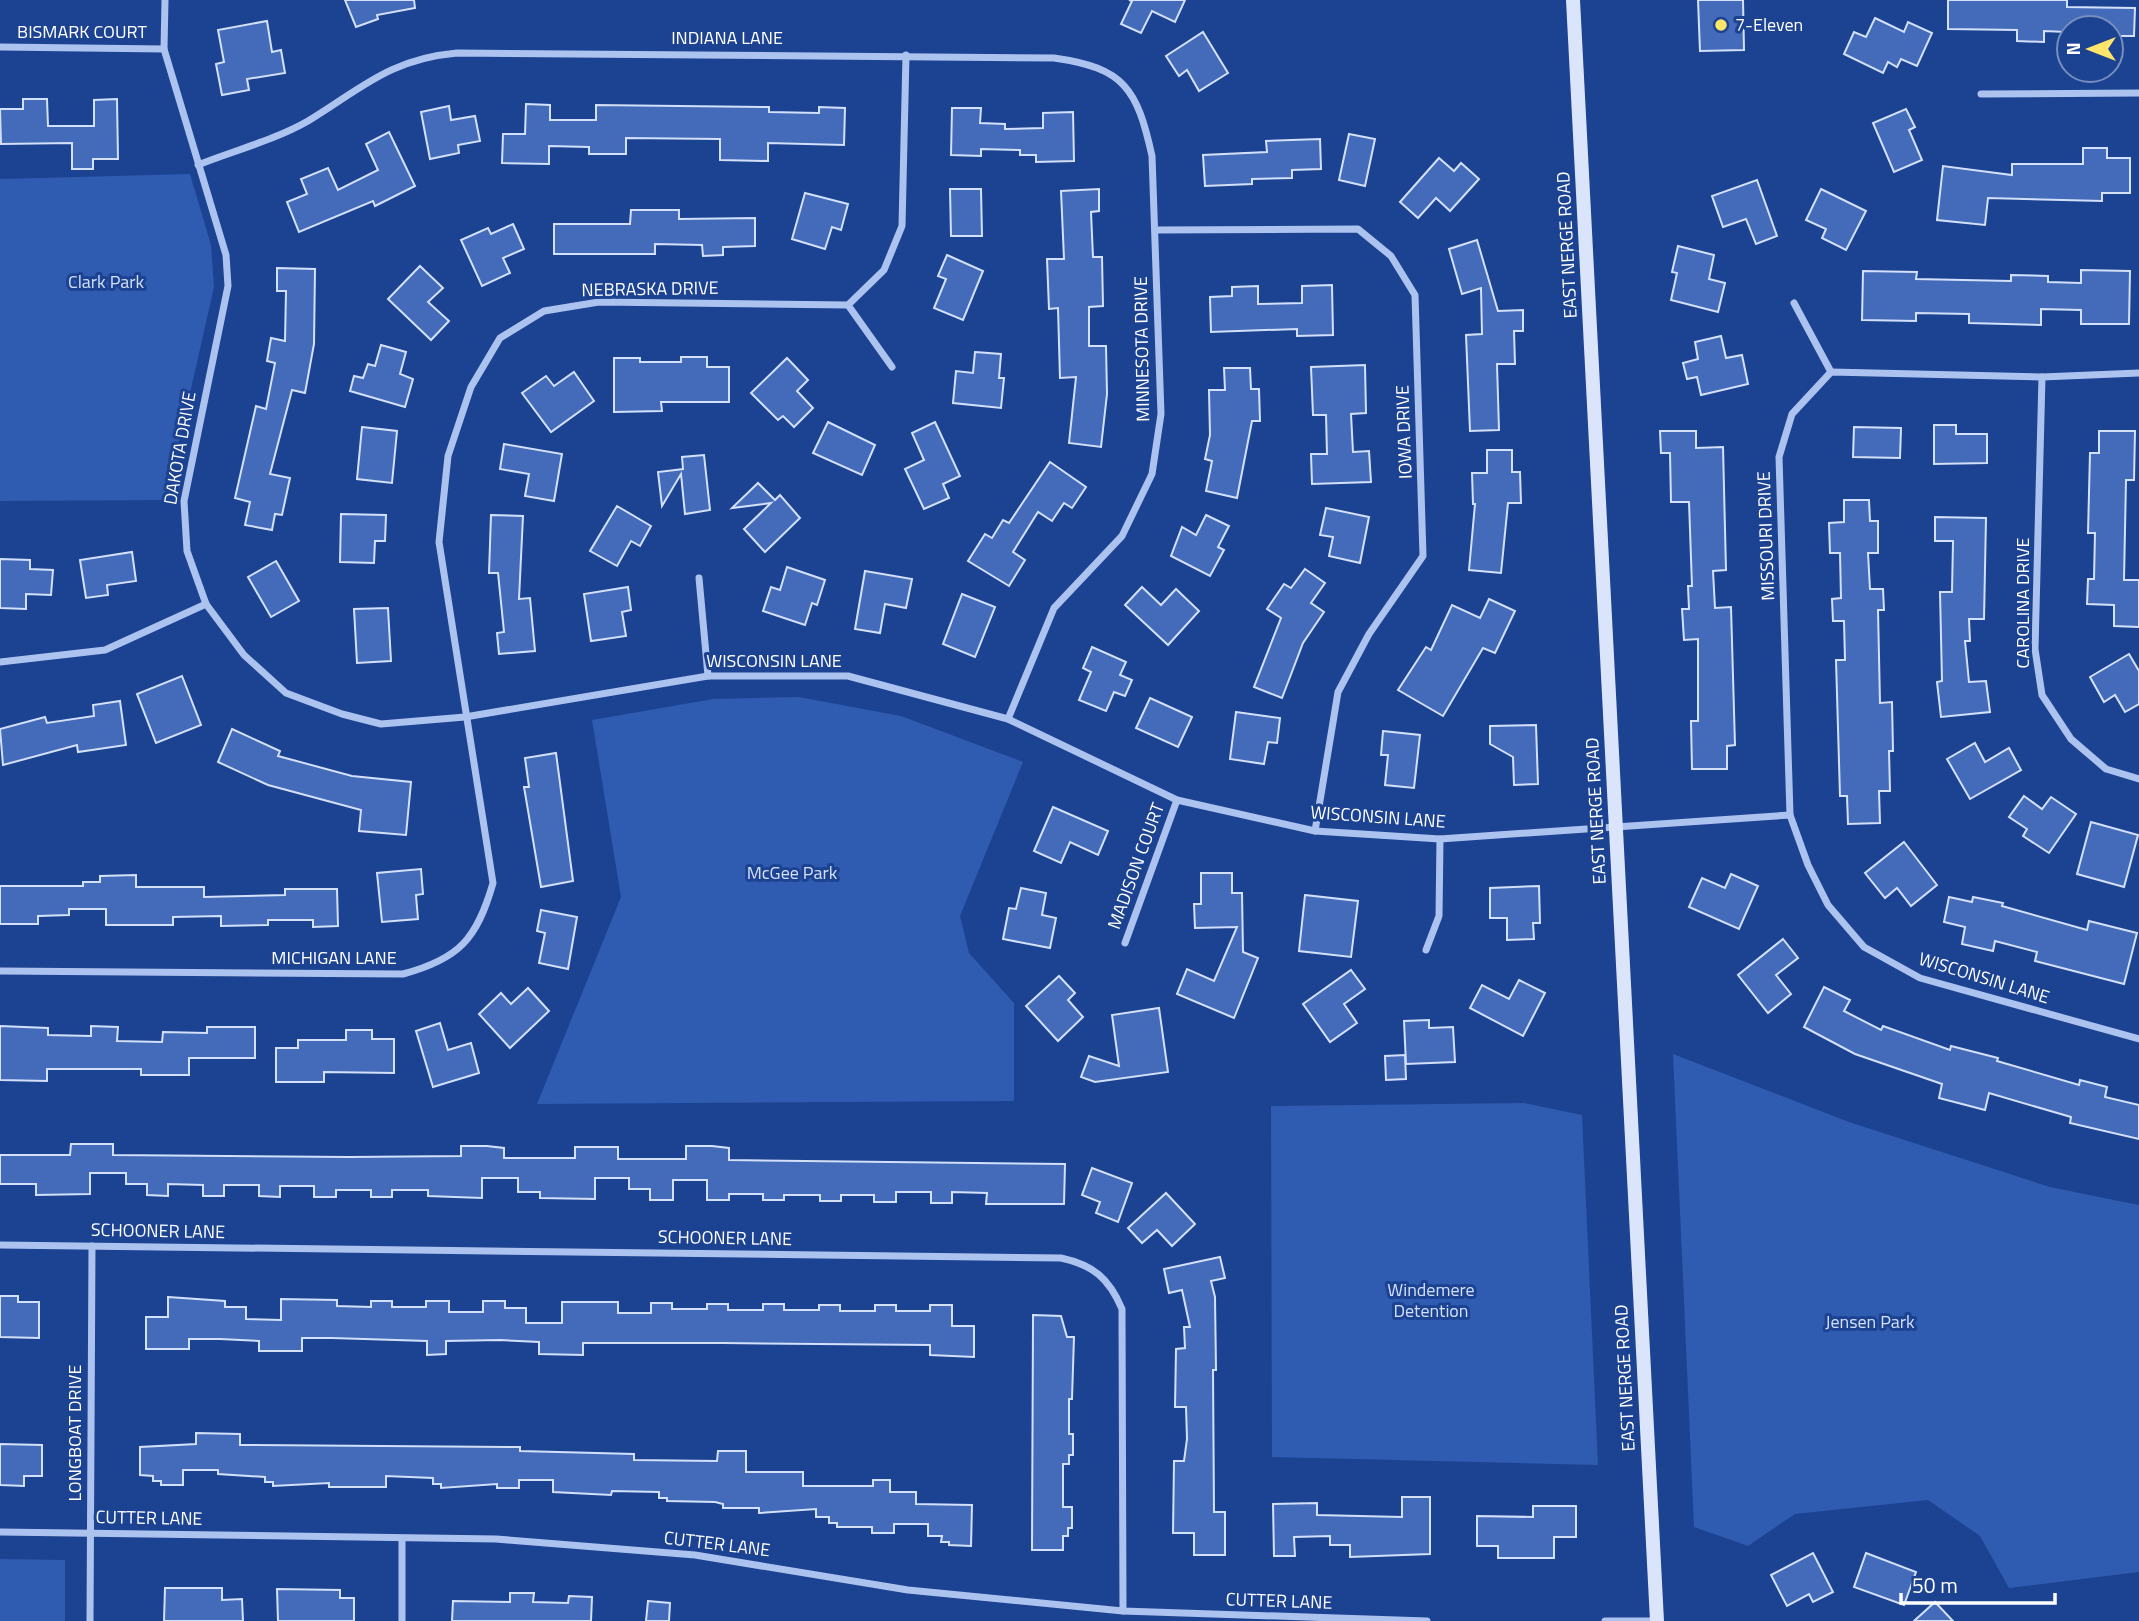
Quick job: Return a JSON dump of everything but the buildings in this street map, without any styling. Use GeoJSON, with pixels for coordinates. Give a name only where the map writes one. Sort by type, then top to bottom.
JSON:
{"type":"FeatureCollection","features":[{"type":"Feature","properties":{"kind":"main road","name":"EAST NERGE ROAD"},"geometry":{"type":"LineString","coordinates":[[1573,0],[1657,1621]]}},
{"type":"Feature","properties":{"kind":"street","name":"DAKOTA DRIVE"},"geometry":{"type":"LineString","coordinates":[[165,0],[164,49],[226,255],[228,286],[184,501],[187,551],[206,604],[244,655],[286,693],[381,724],[465,717]]}},
{"type":"Feature","properties":{"kind":"street","name":"BISMARK COURT"},"geometry":{"type":"LineString","coordinates":[[0,47],[164,49]]}},
{"type":"Feature","properties":{"kind":"street","name":"INDIANA LANE"},"geometry":{"type":"LineString","coordinates":[[198,165],[306,122],[355,88],[406,62],[432,55],[906,55],[1054,58],[1085,63],[1115,76],[1133,96],[1145,125],[1152,156],[1156,230]]}},
{"type":"Feature","properties":{"kind":"street"},"geometry":{"type":"LineString","coordinates":[[892,367],[848,305],[884,270],[902,226],[906,55]]}},
{"type":"Feature","properties":{"kind":"street"},"geometry":{"type":"LineString","coordinates":[[1980,94],[2139,93]]}},
{"type":"Feature","properties":{"kind":"street","name":"IOWA DRIVE"},"geometry":{"type":"LineString","coordinates":[[1156,230],[1358,229],[1391,256],[1415,295],[1423,556],[1370,634],[1338,692],[1315,831]]}},
{"type":"Feature","properties":{"kind":"street","name":"MINNESOTA DRIVE"},"geometry":{"type":"LineString","coordinates":[[1008,719],[1054,608],[1122,536],[1152,474],[1161,414],[1156,230]]}},
{"type":"Feature","properties":{"kind":"street","name":"NEBRASKA DRIVE"},"geometry":{"type":"LineString","coordinates":[[465,717],[439,542],[448,456],[471,387],[500,338],[544,311],[599,302],[848,305]]}},
{"type":"Feature","properties":{"kind":"street"},"geometry":{"type":"LineString","coordinates":[[1794,303],[1831,372],[2042,377],[2139,373]]}},
{"type":"Feature","properties":{"kind":"street","name":"MISSOURI DRIVE"},"geometry":{"type":"LineString","coordinates":[[1790,815],[1779,457],[1792,414],[1831,372]]}},
{"type":"Feature","properties":{"kind":"street","name":"CAROLINA DRIVE"},"geometry":{"type":"LineString","coordinates":[[2042,377],[2035,649],[2042,695],[2080,747],[2106,769],[2139,779]]}},
{"type":"Feature","properties":{"kind":"street"},"geometry":{"type":"LineString","coordinates":[[699,578],[708,676]]}},
{"type":"Feature","properties":{"kind":"street"},"geometry":{"type":"LineString","coordinates":[[0,662],[105,650],[206,604]]}},
{"type":"Feature","properties":{"kind":"street","name":"WISCONSIN LANE"},"geometry":{"type":"LineString","coordinates":[[465,717],[708,676],[848,676],[1008,719],[1177,800],[1315,831],[1440,839],[1790,815],[1808,865],[1828,905],[1864,947],[1920,978],[2139,1039]]}},
{"type":"Feature","properties":{"kind":"street","name":"MICHIGAN LANE"},"geometry":{"type":"LineString","coordinates":[[0,971],[403,974],[433,966],[461,950],[483,918],[493,883],[465,717]]}},
{"type":"Feature","properties":{"kind":"street","name":"MADISON COURT"},"geometry":{"type":"LineString","coordinates":[[1125,943],[1177,800]]}},
{"type":"Feature","properties":{"kind":"street"},"geometry":{"type":"LineString","coordinates":[[1426,950],[1439,915],[1440,839]]}},
{"type":"Feature","properties":{"kind":"street","name":"SCHOONER LANE"},"geometry":{"type":"LineString","coordinates":[[0,1245],[1061,1258],[1084,1263],[1099,1272],[1113,1288],[1122,1309],[1123,1611]]}},
{"type":"Feature","properties":{"kind":"street","name":"LONGBOAT DRIVE"},"geometry":{"type":"LineString","coordinates":[[90,1621],[92,1246]]}},
{"type":"Feature","properties":{"kind":"street","name":"CUTTER LANE"},"geometry":{"type":"LineString","coordinates":[[0,1532],[496,1539],[695,1555],[908,1590],[1123,1611],[1427,1621]]}},
{"type":"Feature","properties":{"kind":"street"},"geometry":{"type":"LineString","coordinates":[[402,1539],[402,1621]]}},
{"type":"Feature","properties":{"kind":"street"},"geometry":{"type":"LineString","coordinates":[[1605,1621],[1657,1621]]}},
{"type":"Feature","properties":{"kind":"green space","name":"Clark Park"},"geometry":{"type":"Polygon","coordinates":[[[190,174],[211,245],[214,287],[166,500],[0,501],[0,179],[190,174]]]}},
{"type":"Feature","properties":{"kind":"green space","name":"McGee Park"},"geometry":{"type":"Polygon","coordinates":[[[799,697],[901,716],[1023,762],[960,916],[969,953],[1014,1003],[1014,1101],[537,1104],[621,897],[592,720],[713,699],[799,697]]]}},
{"type":"Feature","properties":{"kind":"green space","name":"Jensen Park"},"geometry":{"type":"Polygon","coordinates":[[[1673,1054],[1849,1122],[2050,1187],[2139,1205],[2139,1572],[2009,1588],[1980,1536],[1928,1500],[1795,1514],[1748,1546],[1694,1527],[1673,1054]]]}},
{"type":"Feature","properties":{"kind":"green space","name":"Windemere Detention"},"geometry":{"type":"Polygon","coordinates":[[[1524,1103],[1582,1115],[1598,1465],[1272,1457],[1271,1106],[1524,1103]]]}},
{"type":"Feature","properties":{"kind":"green space"},"geometry":{"type":"Polygon","coordinates":[[[0,1559],[65,1560],[65,1621],[0,1621],[0,1559]]]}},
{"type":"Feature","properties":{"kind":"place","name":"7-Eleven"},"geometry":{"type":"Point","coordinates":[1721,25]}}]}
